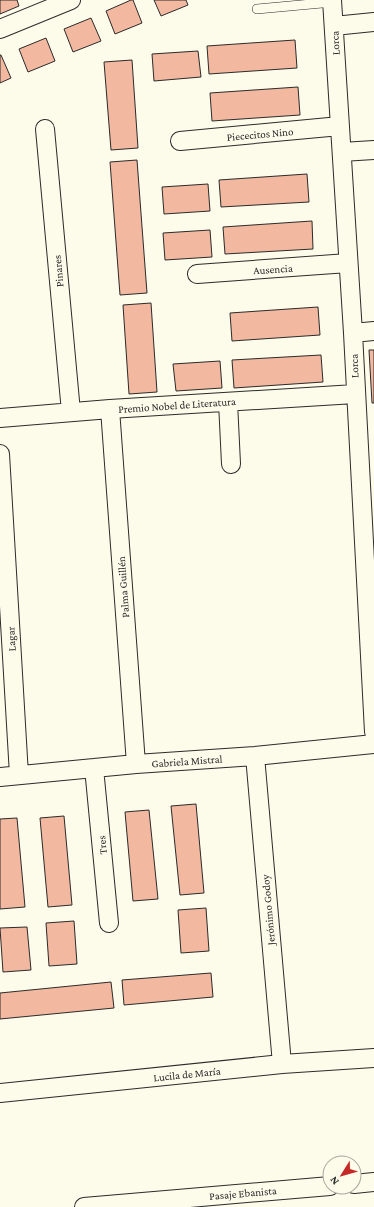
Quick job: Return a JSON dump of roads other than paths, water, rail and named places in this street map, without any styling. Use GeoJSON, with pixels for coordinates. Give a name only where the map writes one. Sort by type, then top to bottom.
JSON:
{"type":"FeatureCollection","features":[{"type":"Feature","properties":{"kind":"street"},"geometry":{"type":"LineString","coordinates":[[0,29],[71,0]]}},
{"type":"Feature","properties":{"kind":"street","name":"Lorca"},"geometry":{"type":"LineString","coordinates":[[332,1],[353,333],[355,394],[374,732]]}},
{"type":"Feature","properties":{"kind":"street"},"geometry":{"type":"LineString","coordinates":[[334,26],[374,22]]}},
{"type":"Feature","properties":{"kind":"street","name":"Piececitos Nino"},"geometry":{"type":"LineString","coordinates":[[180,141],[340,126]]}},
{"type":"Feature","properties":{"kind":"street","name":"Pinares"},"geometry":{"type":"LineString","coordinates":[[44,129],[71,412]]}},
{"type":"Feature","properties":{"kind":"street"},"geometry":{"type":"LineString","coordinates":[[342,152],[374,150]]}},
{"type":"Feature","properties":{"kind":"street","name":"Ausencia"},"geometry":{"type":"LineString","coordinates":[[197,274],[348,263]]}},
{"type":"Feature","properties":{"kind":"street"},"geometry":{"type":"LineString","coordinates":[[353,333],[374,331]]}},
{"type":"Feature","properties":{"kind":"street","name":"Premio Nobel de Literatura"},"geometry":{"type":"LineString","coordinates":[[0,418],[110,409],[355,394]]}},
{"type":"Feature","properties":{"kind":"street"},"geometry":{"type":"LineString","coordinates":[[228,402],[232,464]]}},
{"type":"Feature","properties":{"kind":"street","name":"Palma Guillén"},"geometry":{"type":"LineString","coordinates":[[110,409],[136,764]]}},
{"type":"Feature","properties":{"kind":"street","name":"Lagar"},"geometry":{"type":"LineString","coordinates":[[0,454],[20,775]]}},
{"type":"Feature","properties":{"kind":"street","name":"Gabriela Mistral"},"geometry":{"type":"LineString","coordinates":[[0,777],[136,764],[255,756],[374,744]]}},
{"type":"Feature","properties":{"kind":"street","name":"Jerónimo Godoy"},"geometry":{"type":"LineString","coordinates":[[255,756],[282,1064]]}},
{"type":"Feature","properties":{"kind":"street","name":"Tres"},"geometry":{"type":"LineString","coordinates":[[94,768],[109,923]]}},
{"type":"Feature","properties":{"kind":"street","name":"Lucila de María"},"geometry":{"type":"LineString","coordinates":[[0,1093],[282,1064],[374,1058]]}},
{"type":"Feature","properties":{"kind":"street"},"geometry":{"type":"LineString","coordinates":[[362,1183],[374,1182]]}},
{"type":"Feature","properties":{"kind":"street","name":"Pasaje Ebanista"},"geometry":{"type":"LineString","coordinates":[[84,1207],[322,1187]]}},
{"type":"Feature","properties":{"kind":"lane"},"geometry":{"type":"LineString","coordinates":[[257,9],[332,1]]}}]}
